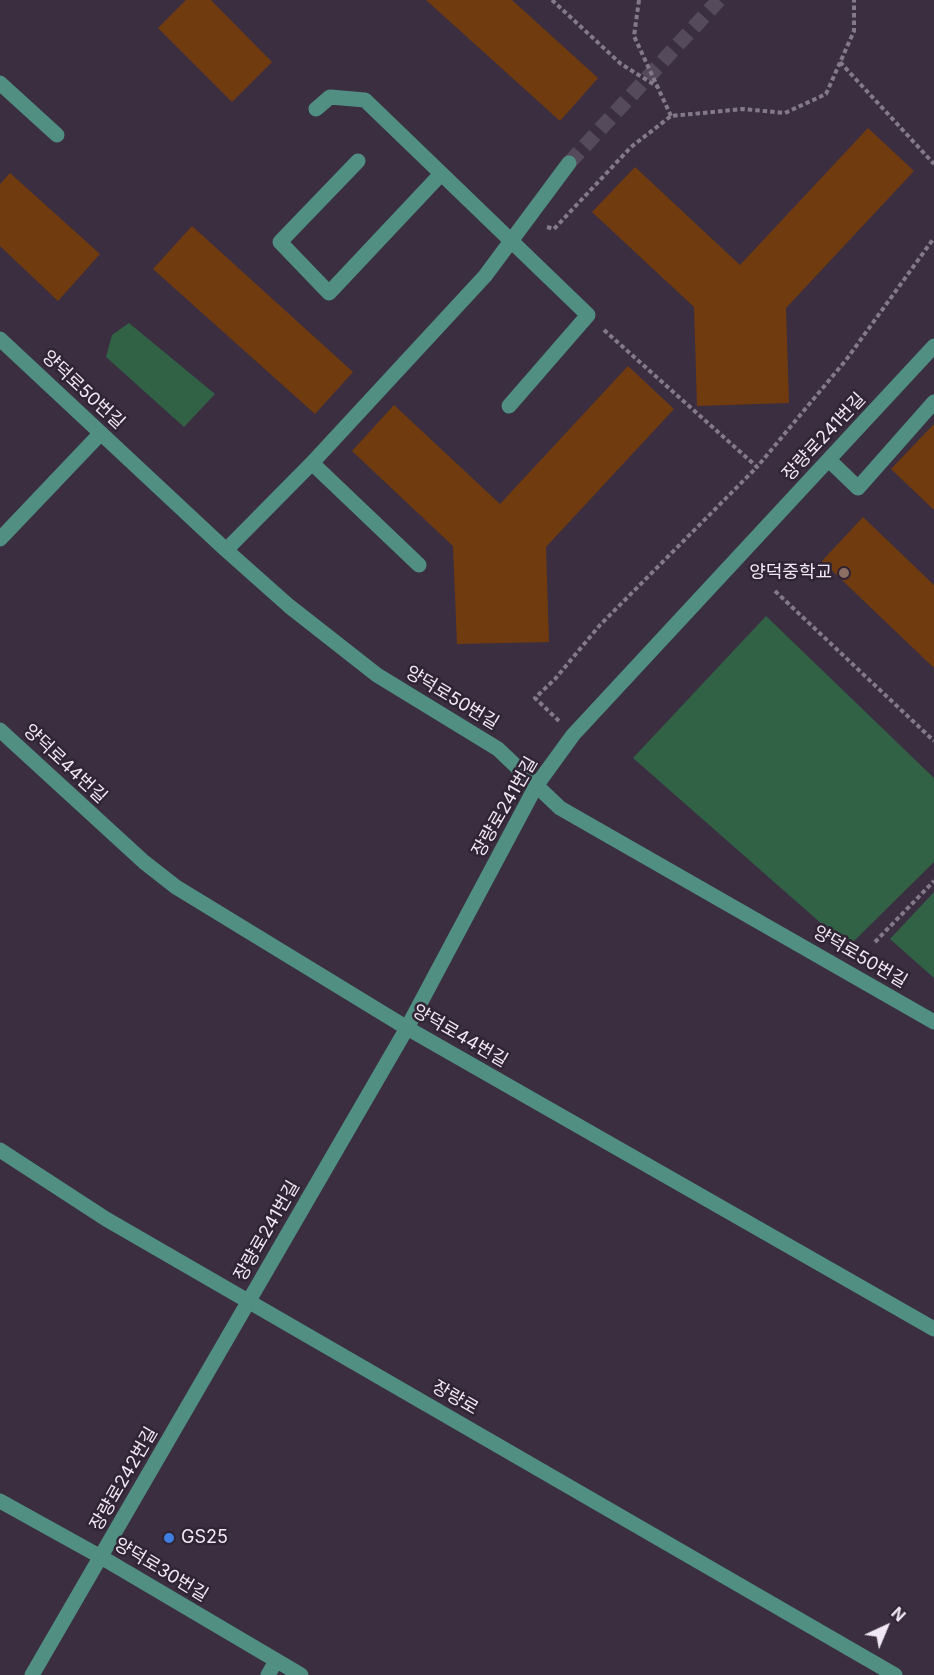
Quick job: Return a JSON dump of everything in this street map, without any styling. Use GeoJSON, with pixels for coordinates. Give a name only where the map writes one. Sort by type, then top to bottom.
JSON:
{"type":"FeatureCollection","features":[{"type":"Feature","properties":{"kind":"street"},"geometry":{"type":"LineString","coordinates":[[0,83],[57,135]]}},
{"type":"Feature","properties":{"kind":"street"},"geometry":{"type":"LineString","coordinates":[[316,109],[330,97],[365,100],[588,315],[509,406]]}},
{"type":"Feature","properties":{"kind":"street"},"geometry":{"type":"LineString","coordinates":[[358,161],[280,242],[329,293],[441,174]]}},
{"type":"Feature","properties":{"kind":"street"},"geometry":{"type":"LineString","coordinates":[[226,550],[312,463],[485,276],[569,163]]}},
{"type":"Feature","properties":{"kind":"street","name":"양덕로50번길"},"geometry":{"type":"LineString","coordinates":[[0,339],[226,550],[289,606],[377,675],[498,749],[560,808],[934,1022]]}},
{"type":"Feature","properties":{"kind":"street","name":"장량로241번길"},"geometry":{"type":"LineString","coordinates":[[249,1301],[407,1028],[536,786],[573,735],[934,346]]}},
{"type":"Feature","properties":{"kind":"street"},"geometry":{"type":"LineString","coordinates":[[829,460],[858,488],[934,402]]}},
{"type":"Feature","properties":{"kind":"street"},"geometry":{"type":"LineString","coordinates":[[0,539],[101,433]]}},
{"type":"Feature","properties":{"kind":"street"},"geometry":{"type":"LineString","coordinates":[[312,463],[419,565]]}},
{"type":"Feature","properties":{"kind":"street","name":"양덕로44번길"},"geometry":{"type":"LineString","coordinates":[[0,730],[144,862],[176,888],[407,1028],[934,1329]]}},
{"type":"Feature","properties":{"kind":"street","name":"장량로"},"geometry":{"type":"LineString","coordinates":[[0,1150],[106,1219],[895,1675]]}},
{"type":"Feature","properties":{"kind":"street","name":"장량로242번길"},"geometry":{"type":"LineString","coordinates":[[32,1675],[249,1301]]}},
{"type":"Feature","properties":{"kind":"street","name":"양덕로30번길"},"geometry":{"type":"LineString","coordinates":[[0,1501],[101,1557],[301,1675]]}},
{"type":"Feature","properties":{"kind":"street"},"geometry":{"type":"LineString","coordinates":[[268,1675],[276,1661]]}},
{"type":"Feature","properties":{"kind":"path"},"geometry":{"type":"LineString","coordinates":[[552,0],[621,64],[658,87]]}},
{"type":"Feature","properties":{"kind":"path"},"geometry":{"type":"LineString","coordinates":[[639,0],[634,36],[671,116]]}},
{"type":"Feature","properties":{"kind":"path"},"geometry":{"type":"LineString","coordinates":[[525,223],[554,229],[631,147],[671,116],[744,109],[785,113],[826,94],[854,31],[854,0]]}},
{"type":"Feature","properties":{"kind":"path"},"geometry":{"type":"LineString","coordinates":[[840,62],[934,164]]}},
{"type":"Feature","properties":{"kind":"path"},"geometry":{"type":"LineString","coordinates":[[573,735],[535,698],[555,679],[600,625],[757,467],[846,360],[934,238]]}},
{"type":"Feature","properties":{"kind":"path"},"geometry":{"type":"LineString","coordinates":[[588,315],[757,467]]}},
{"type":"Feature","properties":{"kind":"path"},"geometry":{"type":"LineString","coordinates":[[775,591],[934,741]]}},
{"type":"Feature","properties":{"kind":"path"},"geometry":{"type":"LineString","coordinates":[[875,942],[934,881]]}},
{"type":"Feature","properties":{"kind":"green space"},"geometry":{"type":"Polygon","coordinates":[[[129,323],[215,394],[184,427],[106,357],[112,335],[129,323]]]}},
{"type":"Feature","properties":{"kind":"green space"},"geometry":{"type":"Polygon","coordinates":[[[766,616],[934,778],[934,862],[848,947],[633,758],[766,616]]]}},
{"type":"Feature","properties":{"kind":"green space"},"geometry":{"type":"Polygon","coordinates":[[[934,892],[934,978],[890,939],[934,892]]]}},
{"type":"Feature","properties":{"kind":"building"},"geometry":{"type":"Polygon","coordinates":[[[186,0],[211,0],[272,62],[232,102],[158,28],[186,0]]]}},
{"type":"Feature","properties":{"kind":"building"},"geometry":{"type":"Polygon","coordinates":[[[426,0],[512,0],[598,78],[560,121],[426,0]]]}},
{"type":"Feature","properties":{"kind":"building"},"geometry":{"type":"Polygon","coordinates":[[[868,128],[914,171],[786,308],[789,403],[697,406],[694,307],[592,212],[635,167],[740,265],[868,128]]]}},
{"type":"Feature","properties":{"kind":"building"},"geometry":{"type":"Polygon","coordinates":[[[10,173],[100,254],[58,301],[0,246],[0,184],[10,173]]]}},
{"type":"Feature","properties":{"kind":"building"},"geometry":{"type":"Polygon","coordinates":[[[192,226],[353,372],[315,414],[153,269],[192,226]]]}},
{"type":"Feature","properties":{"kind":"building"},"geometry":{"type":"Polygon","coordinates":[[[628,366],[674,409],[546,547],[549,642],[457,644],[453,546],[352,451],[394,405],[500,504],[628,366]]]}},
{"type":"Feature","properties":{"kind":"building"},"geometry":{"type":"Polygon","coordinates":[[[934,424],[934,510],[891,469],[934,424]]]}},
{"type":"Feature","properties":{"kind":"building"},"geometry":{"type":"Polygon","coordinates":[[[863,517],[934,585],[934,668],[822,561],[863,517]]]}},
{"type":"Feature","properties":{"kind":"tunnel"},"geometry":{"type":"LineString","coordinates":[[569,163],[719,0]]}},
{"type":"Feature","properties":{"kind":"place","name":"양덕중학교"},"geometry":{"type":"Point","coordinates":[844,573]}},
{"type":"Feature","properties":{"kind":"place","name":"GS25"},"geometry":{"type":"Point","coordinates":[169,1538]}}]}
